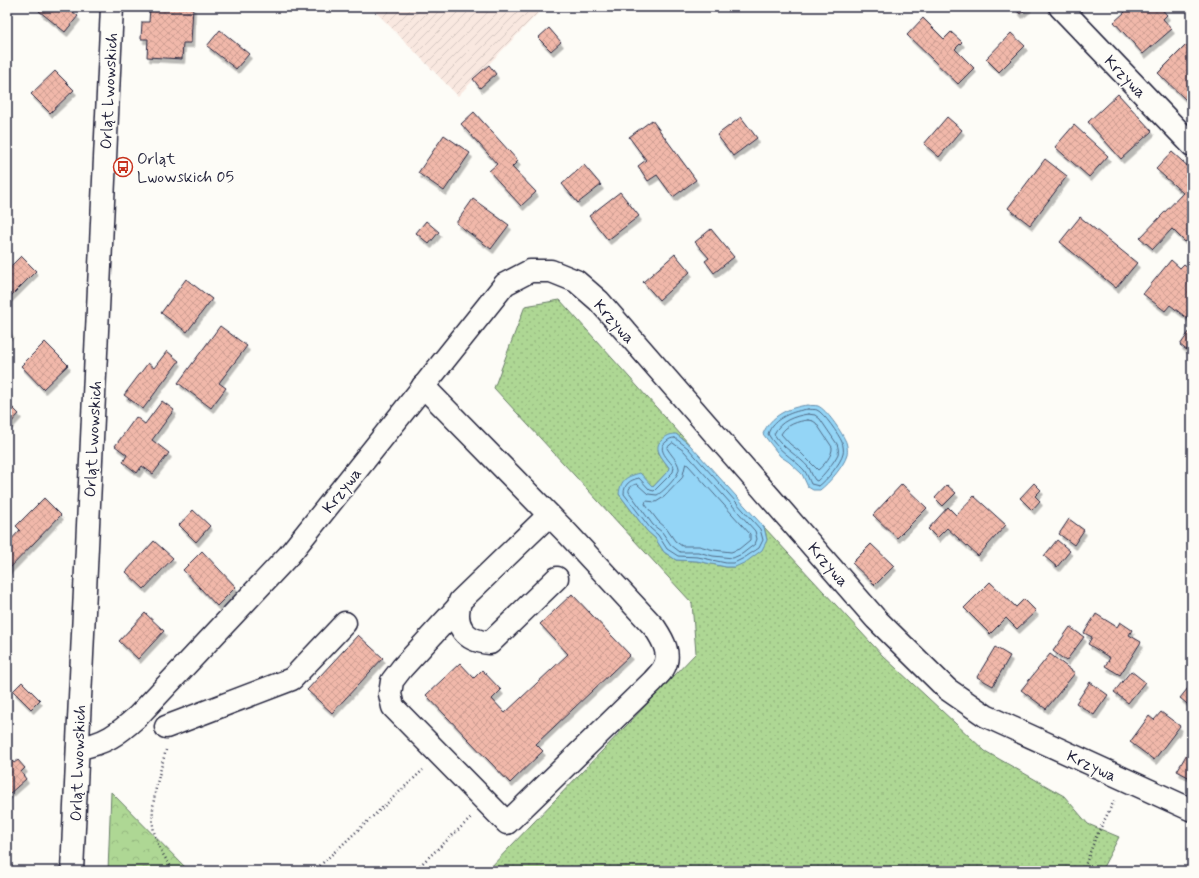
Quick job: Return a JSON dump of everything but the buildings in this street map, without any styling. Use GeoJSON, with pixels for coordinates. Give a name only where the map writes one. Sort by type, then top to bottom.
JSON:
{"type":"FeatureCollection","features":[{"type":"Feature","properties":{"kind":"street","name":"Orląt Lwowskich"},"geometry":{"type":"LineString","coordinates":[[72,871],[112,7]]}},
{"type":"Feature","properties":{"kind":"street","name":"Krzywa"},"geometry":{"type":"LineString","coordinates":[[1060,7],[1192,145]]}},
{"type":"Feature","properties":{"kind":"street","name":"Krzywa"},"geometry":{"type":"LineString","coordinates":[[78,748],[90,747],[105,742],[138,716],[289,555],[505,284],[530,271],[551,271],[576,281],[599,301],[876,619],[947,689],[986,716],[1192,810]]}},
{"type":"Feature","properties":{"kind":"street"},"geometry":{"type":"LineString","coordinates":[[423,386],[549,515],[655,628],[664,642],[667,655],[664,668],[653,681],[507,823],[393,708],[390,694],[392,681],[402,668],[459,606]]}},
{"type":"Feature","properties":{"kind":"street"},"geometry":{"type":"LineString","coordinates":[[549,515],[460,601],[457,613],[458,623],[467,635],[479,642],[490,643],[557,578]]}},
{"type":"Feature","properties":{"kind":"street"},"geometry":{"type":"LineString","coordinates":[[166,727],[292,679],[346,623]]}},
{"type":"Feature","properties":{"kind":"path"},"geometry":{"type":"LineString","coordinates":[[166,727],[169,731],[168,745],[154,798],[153,817],[154,833],[165,858],[174,871]]}},
{"type":"Feature","properties":{"kind":"path"},"geometry":{"type":"LineString","coordinates":[[314,871],[440,755]]}},
{"type":"Feature","properties":{"kind":"path"},"geometry":{"type":"LineString","coordinates":[[1083,871],[1095,839],[1125,780]]}},
{"type":"Feature","properties":{"kind":"path"},"geometry":{"type":"LineString","coordinates":[[414,871],[488,803]]}},
{"type":"Feature","properties":{"kind":"shaded area"},"geometry":{"type":"Polygon","coordinates":[[[371,7],[544,7],[458,96],[371,7]]]}},
{"type":"Feature","properties":{"kind":"green space"},"geometry":{"type":"Polygon","coordinates":[[[560,300],[690,445],[676,434],[658,452],[670,469],[653,487],[640,474],[619,494],[647,531],[655,538],[664,552],[676,560],[697,561],[726,567],[735,567],[767,540],[764,527],[883,656],[985,751],[1064,796],[1088,824],[1119,837],[1101,871],[487,871],[696,653],[692,603],[494,388],[525,306],[560,300]]]}},
{"type":"Feature","properties":{"kind":"green space"},"geometry":{"type":"Polygon","coordinates":[[[111,792],[189,871],[108,871],[111,792]]]}},
{"type":"Feature","properties":{"kind":"water"},"geometry":{"type":"Polygon","coordinates":[[[808,405],[818,406],[825,411],[840,431],[846,441],[847,447],[847,455],[840,469],[820,490],[813,490],[808,487],[802,474],[780,456],[763,434],[770,422],[775,417],[787,410],[808,405]]]}},
{"type":"Feature","properties":{"kind":"water"},"geometry":{"type":"Polygon","coordinates":[[[676,434],[690,445],[764,527],[767,540],[762,550],[746,562],[735,567],[726,567],[697,561],[676,560],[664,552],[655,538],[647,531],[619,494],[621,485],[625,479],[640,473],[653,487],[670,469],[658,451],[659,443],[667,436],[676,434]]]}},
{"type":"Feature","properties":{"kind":"place","name":"Orląt Lwowskich 05"},"geometry":{"type":"Point","coordinates":[123,167]}}]}
